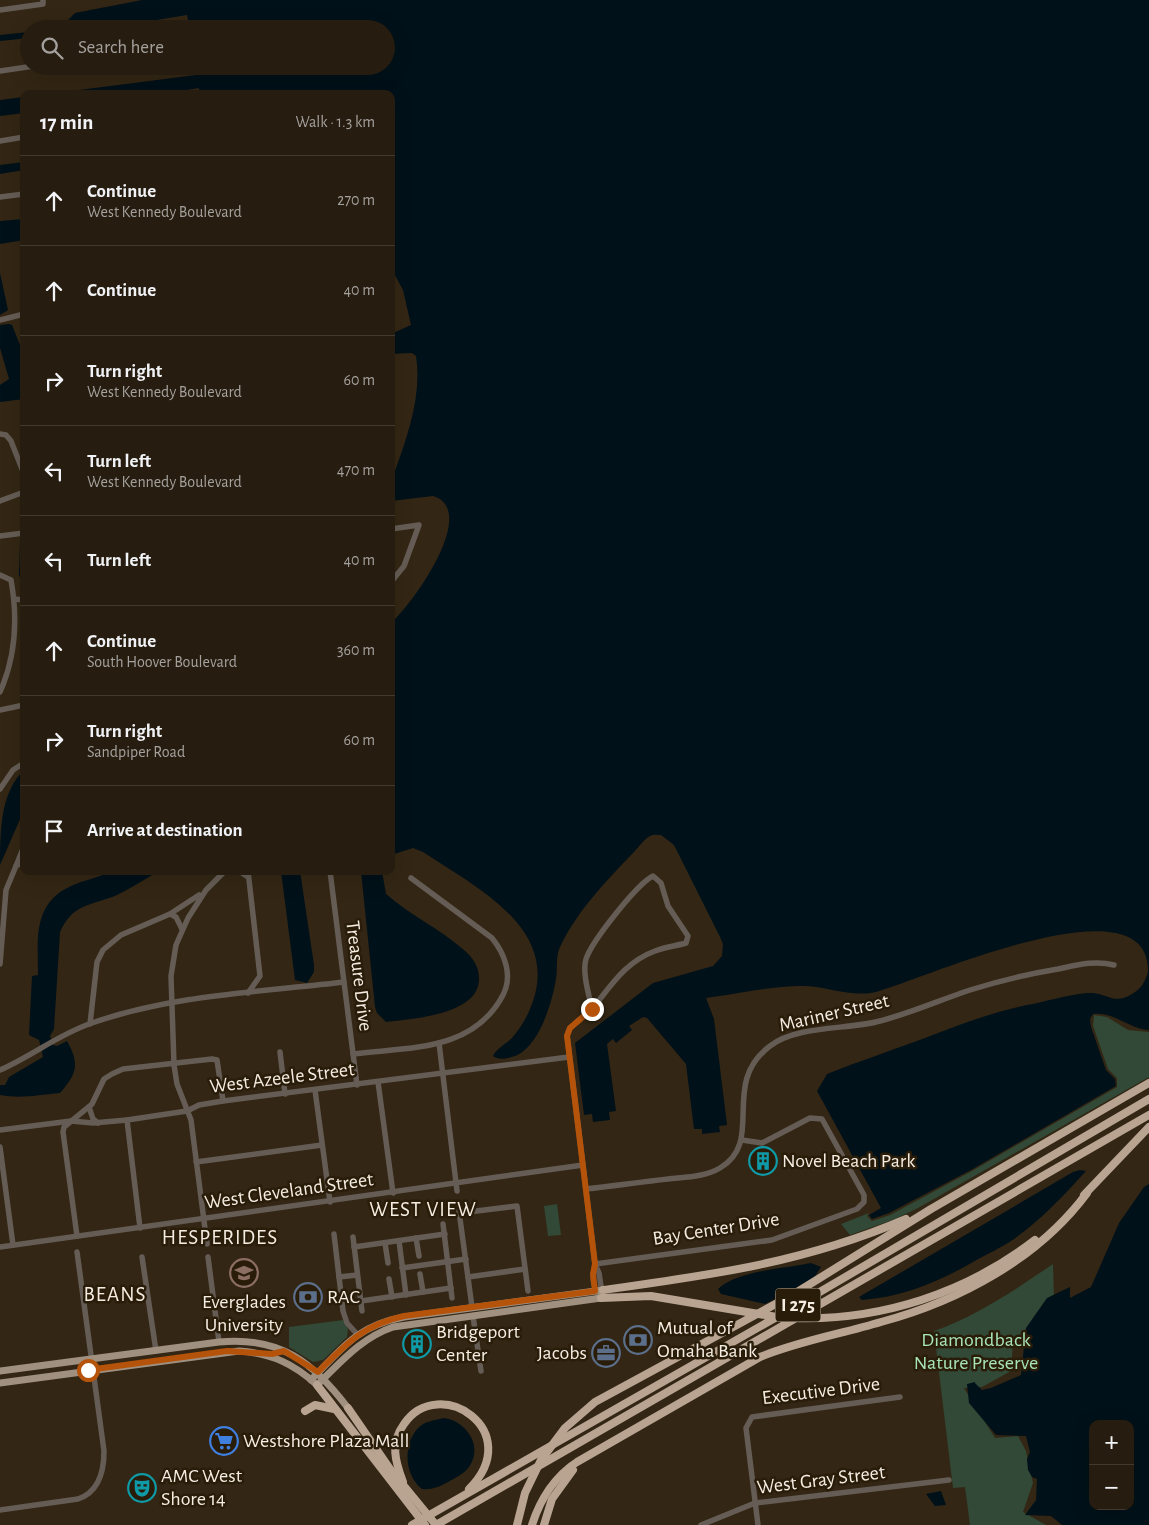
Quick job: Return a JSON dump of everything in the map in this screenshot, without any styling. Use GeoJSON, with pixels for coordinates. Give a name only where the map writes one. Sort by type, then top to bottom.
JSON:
{"type":"FeatureCollection","features":[{"type":"Feature","properties":{"kind":"highway"},"geometry":{"type":"LineString","coordinates":[[517,1525],[525,1493],[536,1468],[551,1445],[584,1410],[607,1394],[794,1294],[931,1209],[1149,1083]]}},
{"type":"Feature","properties":{"kind":"highway","name":"I 275"},"geometry":{"type":"LineString","coordinates":[[412,1525],[789,1310],[1149,1099]]}},
{"type":"Feature","properties":{"kind":"highway","name":"I 275"},"geometry":{"type":"LineString","coordinates":[[436,1525],[1149,1115]]}},
{"type":"Feature","properties":{"kind":"highway"},"geometry":{"type":"LineString","coordinates":[[532,1525],[548,1490],[572,1466],[760,1357],[790,1346],[906,1315],[972,1287],[1009,1265],[1036,1246],[1070,1214],[1087,1193],[1149,1127]]}},
{"type":"Feature","properties":{"kind":"highway"},"geometry":{"type":"LineString","coordinates":[[600,1293],[651,1296],[742,1313],[782,1318],[823,1318],[889,1309],[921,1300],[966,1282],[995,1267],[1033,1241],[1087,1193]]}},
{"type":"Feature","properties":{"kind":"highway"},"geometry":{"type":"LineString","coordinates":[[600,1293],[725,1273],[790,1259],[859,1238],[931,1209]]}},
{"type":"Feature","properties":{"kind":"highway"},"geometry":{"type":"LineString","coordinates":[[314,1382],[425,1525]]}},
{"type":"Feature","properties":{"kind":"highway"},"geometry":{"type":"LineString","coordinates":[[305,1411],[315,1405],[334,1409]]}},
{"type":"Feature","properties":{"kind":"highway"},"geometry":{"type":"LineString","coordinates":[[405,1486],[394,1455],[397,1438],[406,1421],[417,1412],[432,1405],[449,1405],[464,1410],[475,1418],[484,1431],[488,1445],[488,1462],[473,1485],[442,1508]]}},
{"type":"Feature","properties":{"kind":"highway"},"geometry":{"type":"LineString","coordinates":[[348,1408],[385,1463],[436,1525]]}},
{"type":"Feature","properties":{"kind":"highway"},"geometry":{"type":"LineString","coordinates":[[544,1525],[549,1508],[559,1488],[583,1459]]}},
{"type":"Feature","properties":{"kind":"main road"},"geometry":{"type":"LineString","coordinates":[[314,1382],[318,1372],[357,1334],[372,1325],[391,1319],[472,1307],[600,1293]]}},
{"type":"Feature","properties":{"kind":"main road"},"geometry":{"type":"LineString","coordinates":[[314,1382],[325,1378],[359,1344],[384,1330],[403,1325],[473,1316],[600,1293]]}},
{"type":"Feature","properties":{"kind":"main road"},"geometry":{"type":"LineString","coordinates":[[472,1307],[473,1316]]}},
{"type":"Feature","properties":{"kind":"main road"},"geometry":{"type":"LineString","coordinates":[[0,1371],[219,1342],[252,1342],[284,1351],[318,1372],[325,1378],[348,1408]]}},
{"type":"Feature","properties":{"kind":"main road"},"geometry":{"type":"LineString","coordinates":[[206,1354],[219,1342]]}},
{"type":"Feature","properties":{"kind":"main road"},"geometry":{"type":"LineString","coordinates":[[156,1351],[157,1361]]}},
{"type":"Feature","properties":{"kind":"main road"},"geometry":{"type":"LineString","coordinates":[[0,1383],[206,1354],[239,1351],[281,1353],[284,1351]]}},
{"type":"Feature","properties":{"kind":"main road"},"geometry":{"type":"LineString","coordinates":[[259,1353],[286,1362],[314,1382]]}},
{"type":"Feature","properties":{"kind":"street"},"geometry":{"type":"LineString","coordinates":[[0,10],[43,2]]}},
{"type":"Feature","properties":{"kind":"street"},"geometry":{"type":"LineString","coordinates":[[0,71],[20,68]]}},
{"type":"Feature","properties":{"kind":"street"},"geometry":{"type":"LineString","coordinates":[[0,141],[20,138]]}},
{"type":"Feature","properties":{"kind":"street"},"geometry":{"type":"LineString","coordinates":[[0,197],[20,194]]}},
{"type":"Feature","properties":{"kind":"street"},"geometry":{"type":"LineString","coordinates":[[0,320],[20,315]]}},
{"type":"Feature","properties":{"kind":"street"},"geometry":{"type":"LineString","coordinates":[[0,434],[6,435],[11,441],[20,460]]}},
{"type":"Feature","properties":{"kind":"street"},"geometry":{"type":"LineString","coordinates":[[0,501],[20,494]]}},
{"type":"Feature","properties":{"kind":"street"},"geometry":{"type":"LineString","coordinates":[[395,528],[419,525],[404,566],[395,577]]}},
{"type":"Feature","properties":{"kind":"street"},"geometry":{"type":"LineString","coordinates":[[0,536],[20,534]]}},
{"type":"Feature","properties":{"kind":"street"},"geometry":{"type":"LineString","coordinates":[[0,575],[11,580],[14,599],[15,644],[8,674],[0,692]]}},
{"type":"Feature","properties":{"kind":"street"},"geometry":{"type":"LineString","coordinates":[[14,599],[20,600]]}},
{"type":"Feature","properties":{"kind":"street"},"geometry":{"type":"LineString","coordinates":[[0,710],[20,706]]}},
{"type":"Feature","properties":{"kind":"street"},"geometry":{"type":"LineString","coordinates":[[0,789],[13,770],[20,766]]}},
{"type":"Feature","properties":{"kind":"street"},"geometry":{"type":"LineString","coordinates":[[0,964],[2,908],[6,890],[20,856]]}},
{"type":"Feature","properties":{"kind":"street"},"geometry":{"type":"LineString","coordinates":[[16,866],[20,864]]}},
{"type":"Feature","properties":{"kind":"street"},"geometry":{"type":"LineString","coordinates":[[207,1244],[191,1120],[177,1084],[174,1065],[174,1020],[171,1002],[173,961],[182,929],[195,904],[221,875]]}},
{"type":"Feature","properties":{"kind":"street"},"geometry":{"type":"LineString","coordinates":[[248,875],[260,976],[248,993]]}},
{"type":"Feature","properties":{"kind":"street","name":"Treasure Drive"},"geometry":{"type":"LineString","coordinates":[[331,875],[357,1085]]}},
{"type":"Feature","properties":{"kind":"street"},"geometry":{"type":"LineString","coordinates":[[592,1009],[586,959],[611,921],[645,882],[654,876],[661,883],[668,906],[688,936],[688,940],[686,943],[655,951],[630,965],[620,973],[592,1009],[568,1031],[582,1165],[600,1293]]}},
{"type":"Feature","properties":{"kind":"street"},"geometry":{"type":"LineString","coordinates":[[353,1054],[439,1043],[472,1031],[491,1014],[505,991],[507,968],[499,947],[486,932],[412,878]]}},
{"type":"Feature","properties":{"kind":"street"},"geometry":{"type":"LineString","coordinates":[[0,894],[6,890]]}},
{"type":"Feature","properties":{"kind":"street"},"geometry":{"type":"LineString","coordinates":[[90,1024],[97,962],[102,950],[110,941],[170,914],[206,890]]}},
{"type":"Feature","properties":{"kind":"street"},"geometry":{"type":"LineString","coordinates":[[170,914],[176,917],[182,929]]}},
{"type":"Feature","properties":{"kind":"street","name":"Mariner Street"},"geometry":{"type":"LineString","coordinates":[[586,1189],[710,1172],[728,1162],[742,1140],[745,1082],[758,1058],[773,1044],[804,1033],[880,1021],[970,990],[1024,976],[1102,962],[1114,965]]}},
{"type":"Feature","properties":{"kind":"street"},"geometry":{"type":"LineString","coordinates":[[0,1070],[56,1039],[90,1024],[171,1002],[344,982]]}},
{"type":"Feature","properties":{"kind":"street"},"geometry":{"type":"LineString","coordinates":[[439,1043],[457,1187]]}},
{"type":"Feature","properties":{"kind":"street"},"geometry":{"type":"LineString","coordinates":[[280,1052],[285,1094]]}},
{"type":"Feature","properties":{"kind":"street","name":"West Azeele Street"},"geometry":{"type":"LineString","coordinates":[[0,1130],[70,1121],[126,1120],[187,1111],[199,1105],[223,1101],[570,1057]]}},
{"type":"Feature","properties":{"kind":"street"},"geometry":{"type":"LineString","coordinates":[[77,1236],[63,1132],[64,1127],[70,1121],[89,1107],[104,1079],[123,1069],[217,1060],[223,1101]]}},
{"type":"Feature","properties":{"kind":"street"},"geometry":{"type":"LineString","coordinates":[[378,1082],[393,1193]]}},
{"type":"Feature","properties":{"kind":"street"},"geometry":{"type":"LineString","coordinates":[[315,1090],[330,1202]]}},
{"type":"Feature","properties":{"kind":"street"},"geometry":{"type":"LineString","coordinates":[[89,1107],[93,1119],[98,1122]]}},
{"type":"Feature","properties":{"kind":"street","name":"Bay Center Drive"},"geometry":{"type":"LineString","coordinates":[[595,1264],[772,1240],[857,1209],[864,1202],[864,1195],[822,1119],[810,1118],[762,1142],[742,1140]]}},
{"type":"Feature","properties":{"kind":"street"},"geometry":{"type":"LineString","coordinates":[[126,1120],[140,1228]]}},
{"type":"Feature","properties":{"kind":"street"},"geometry":{"type":"LineString","coordinates":[[196,1162],[322,1145]]}},
{"type":"Feature","properties":{"kind":"street"},"geometry":{"type":"LineString","coordinates":[[0,1147],[13,1245]]}},
{"type":"Feature","properties":{"kind":"street","name":"West Cleveland Street"},"geometry":{"type":"LineString","coordinates":[[0,1247],[393,1193],[457,1187],[582,1165]]}},
{"type":"Feature","properties":{"kind":"street"},"geometry":{"type":"LineString","coordinates":[[458,1204],[472,1307]]}},
{"type":"Feature","properties":{"kind":"street"},"geometry":{"type":"LineString","coordinates":[[460,1213],[517,1206],[528,1291]]}},
{"type":"Feature","properties":{"kind":"street"},"geometry":{"type":"LineString","coordinates":[[444,1224],[452,1298]]}},
{"type":"Feature","properties":{"kind":"street"},"geometry":{"type":"LineString","coordinates":[[334,1234],[343,1311],[347,1322],[357,1334]]}},
{"type":"Feature","properties":{"kind":"street"},"geometry":{"type":"LineString","coordinates":[[354,1247],[445,1234]]}},
{"type":"Feature","properties":{"kind":"street"},"geometry":{"type":"LineString","coordinates":[[353,1237],[362,1312]]}},
{"type":"Feature","properties":{"kind":"street"},"geometry":{"type":"LineString","coordinates":[[416,1238],[419,1256]]}},
{"type":"Feature","properties":{"kind":"street"},"geometry":{"type":"LineString","coordinates":[[399,1241],[406,1295]]}},
{"type":"Feature","properties":{"kind":"street"},"geometry":{"type":"LineString","coordinates":[[385,1243],[388,1263]]}},
{"type":"Feature","properties":{"kind":"street"},"geometry":{"type":"LineString","coordinates":[[0,1510],[88,1496],[99,1481],[104,1461],[94,1369],[77,1252]]}},
{"type":"Feature","properties":{"kind":"street"},"geometry":{"type":"LineString","coordinates":[[208,1256],[219,1342]]}},
{"type":"Feature","properties":{"kind":"street"},"geometry":{"type":"LineString","coordinates":[[142,1257],[156,1351]]}},
{"type":"Feature","properties":{"kind":"street"},"geometry":{"type":"LineString","coordinates":[[402,1268],[466,1259]]}},
{"type":"Feature","properties":{"kind":"street"},"geometry":{"type":"LineString","coordinates":[[468,1277],[525,1269]]}},
{"type":"Feature","properties":{"kind":"street"},"geometry":{"type":"LineString","coordinates":[[420,1274],[423,1292]]}},
{"type":"Feature","properties":{"kind":"street"},"geometry":{"type":"LineString","coordinates":[[339,1278],[357,1275]]}},
{"type":"Feature","properties":{"kind":"street"},"geometry":{"type":"LineString","coordinates":[[389,1279],[392,1297]]}},
{"type":"Feature","properties":{"kind":"street"},"geometry":{"type":"LineString","coordinates":[[361,1301],[451,1288]]}},
{"type":"Feature","properties":{"kind":"street"},"geometry":{"type":"LineString","coordinates":[[473,1316],[481,1371]]}},
{"type":"Feature","properties":{"kind":"street","name":"Executive Drive"},"geometry":{"type":"LineString","coordinates":[[755,1503],[746,1428],[748,1421],[756,1415],[900,1397]]}},
{"type":"Feature","properties":{"kind":"street","name":"West Gray Street"},"geometry":{"type":"LineString","coordinates":[[701,1525],[755,1503],[949,1480]]}},
{"type":"Feature","properties":{"kind":"street"},"geometry":{"type":"LineString","coordinates":[[755,1503],[758,1525]]}},
{"type":"Feature","properties":{"kind":"green space"},"geometry":{"type":"Polygon","coordinates":[[[1094,1015],[1107,1017],[1128,1030],[1149,1032],[1149,1077],[918,1208],[895,1219],[850,1235],[841,1224],[869,1213],[867,1216],[872,1221],[890,1215],[972,1171],[1117,1087],[1117,1078],[1108,1069],[1093,1026],[1094,1015]]]}},
{"type":"Feature","properties":{"kind":"green space"},"geometry":{"type":"Polygon","coordinates":[[[557,1204],[561,1235],[548,1236],[544,1206],[557,1204]]]}},
{"type":"Feature","properties":{"kind":"green space","name":"Diamondback Nature Preserve"},"geometry":{"type":"Polygon","coordinates":[[[1053,1264],[1054,1299],[1047,1310],[1013,1342],[1011,1371],[982,1387],[964,1388],[995,1438],[1018,1436],[1026,1451],[1033,1483],[1023,1512],[1046,1525],[970,1525],[965,1487],[953,1488],[934,1331],[981,1310],[1053,1264]]]}},
{"type":"Feature","properties":{"kind":"green space"},"geometry":{"type":"Polygon","coordinates":[[[343,1320],[348,1329],[347,1337],[323,1360],[313,1362],[289,1347],[289,1327],[343,1320]]]}},
{"type":"Feature","properties":{"kind":"shaded area"},"geometry":{"type":"Polygon","coordinates":[[[142,0],[1149,0],[1149,1030],[1135,1027],[1107,1015],[1093,1014],[1090,1019],[1106,1070],[1115,1079],[1116,1086],[971,1170],[889,1213],[872,1219],[869,1215],[881,1208],[817,1091],[827,1074],[985,1016],[1078,994],[1093,993],[1121,999],[1138,990],[1143,984],[1148,971],[1138,943],[1110,932],[1070,933],[1023,943],[871,993],[863,994],[794,986],[706,998],[714,1019],[727,1125],[719,1126],[720,1132],[702,1134],[702,1129],[694,1129],[686,1064],[647,1018],[643,1017],[629,1026],[632,1030],[616,1043],[613,1039],[607,1044],[616,1111],[609,1112],[610,1120],[593,1122],[592,1114],[584,1115],[575,1043],[653,983],[713,966],[722,956],[723,944],[720,937],[674,845],[661,835],[651,835],[646,839],[594,896],[568,932],[558,953],[556,979],[548,1012],[531,1044],[515,1056],[501,1059],[493,1056],[496,1051],[515,1035],[530,1009],[537,981],[535,956],[525,934],[510,914],[490,897],[423,852],[413,848],[395,854],[395,619],[413,598],[438,558],[446,538],[449,519],[446,505],[433,496],[395,501],[395,471],[413,415],[417,371],[416,356],[412,353],[395,354],[395,332],[411,325],[403,290],[395,275],[395,90],[199,90],[199,88],[187,90],[79,90],[196,75],[395,75],[395,20],[188,20],[187,15],[157,20],[68,20],[75,13],[142,0]]]}},
{"type":"Feature","properties":{"kind":"shaded area"},"geometry":{"type":"Polygon","coordinates":[[[20,33],[20,39],[0,41],[0,35],[20,33]]]}},
{"type":"Feature","properties":{"kind":"shaded area"},"geometry":{"type":"Polygon","coordinates":[[[20,98],[20,114],[0,116],[0,100],[20,98]]]}},
{"type":"Feature","properties":{"kind":"shaded area"},"geometry":{"type":"Polygon","coordinates":[[[20,162],[20,171],[0,174],[0,165],[20,162]]]}},
{"type":"Feature","properties":{"kind":"shaded area"},"geometry":{"type":"Polygon","coordinates":[[[20,219],[20,241],[0,244],[0,221],[20,219]]]}},
{"type":"Feature","properties":{"kind":"shaded area"},"geometry":{"type":"Polygon","coordinates":[[[0,273],[8,310],[0,315],[0,273]]]}},
{"type":"Feature","properties":{"kind":"shaded area"},"geometry":{"type":"Polygon","coordinates":[[[0,325],[12,325],[20,345],[20,400],[0,402],[0,385],[9,379],[0,348],[0,325]]]}},
{"type":"Feature","properties":{"kind":"shaded area"},"geometry":{"type":"Polygon","coordinates":[[[20,542],[20,578],[19,575],[20,542]]]}},
{"type":"Feature","properties":{"kind":"shaded area"},"geometry":{"type":"Polygon","coordinates":[[[20,774],[20,819],[0,865],[0,839],[3,814],[10,790],[20,774]]]}},
{"type":"Feature","properties":{"kind":"shaded area"},"geometry":{"type":"Polygon","coordinates":[[[101,875],[152,875],[117,895],[77,910],[65,923],[60,932],[54,1029],[50,1036],[53,1045],[57,1046],[67,1041],[71,1049],[75,1068],[70,1080],[60,1093],[22,1097],[0,1095],[0,1085],[5,1085],[9,1077],[43,1057],[39,1040],[29,1035],[32,976],[38,975],[38,936],[40,924],[49,902],[58,894],[81,882],[101,875]]]}},
{"type":"Feature","properties":{"kind":"shaded area"},"geometry":{"type":"Polygon","coordinates":[[[282,875],[301,875],[314,965],[314,972],[307,983],[295,980],[282,875]]]}},
{"type":"Feature","properties":{"kind":"shaded area"},"geometry":{"type":"Polygon","coordinates":[[[361,875],[383,875],[386,894],[455,942],[470,956],[477,966],[479,974],[476,991],[468,1000],[456,1008],[442,1013],[386,1022],[377,1013],[361,875]]]}},
{"type":"Feature","properties":{"kind":"shaded area"},"geometry":{"type":"Polygon","coordinates":[[[1086,1171],[1052,1207],[1024,1232],[1004,1245],[947,1276],[920,1287],[892,1296],[862,1300],[859,1297],[1073,1172],[1086,1171]]]}},
{"type":"Feature","properties":{"kind":"shaded area"},"geometry":{"type":"Polygon","coordinates":[[[1149,1184],[1149,1525],[1062,1525],[1051,1516],[1025,1515],[1036,1500],[1037,1479],[1032,1477],[1028,1470],[1027,1459],[1030,1452],[1026,1436],[996,1435],[969,1403],[967,1384],[975,1382],[982,1390],[1021,1375],[1026,1328],[1047,1298],[1070,1287],[1070,1298],[1091,1287],[1119,1223],[1144,1187],[1149,1184]]]}},
{"type":"Feature","properties":{"kind":"shaded area"},"geometry":{"type":"Polygon","coordinates":[[[811,1263],[821,1267],[813,1279],[765,1304],[721,1294],[718,1289],[737,1278],[749,1274],[811,1263]]]}},
{"type":"Feature","properties":{"kind":"shaded area"},"geometry":{"type":"Polygon","coordinates":[[[444,1418],[452,1420],[466,1429],[475,1451],[473,1459],[469,1467],[462,1474],[435,1488],[422,1489],[416,1483],[409,1468],[408,1451],[410,1442],[418,1428],[430,1421],[444,1418]]]}},
{"type":"Feature","properties":{"kind":"shaded area"},"geometry":{"type":"Polygon","coordinates":[[[941,1491],[946,1505],[935,1506],[926,1494],[941,1491]]]}},
{"type":"Feature","properties":{"kind":"place","name":"Novel Beach Park"},"geometry":{"type":"Point","coordinates":[763,1161]}},
{"type":"Feature","properties":{"kind":"place","name":"Everglades University"},"geometry":{"type":"Point","coordinates":[244,1273]}},
{"type":"Feature","properties":{"kind":"place","name":"RAC"},"geometry":{"type":"Point","coordinates":[308,1297]}},
{"type":"Feature","properties":{"kind":"place","name":"Mutual of Omaha Bank"},"geometry":{"type":"Point","coordinates":[638,1340]}},
{"type":"Feature","properties":{"kind":"place","name":"Bridgeport Center"},"geometry":{"type":"Point","coordinates":[417,1344]}},
{"type":"Feature","properties":{"kind":"place","name":"Jacobs"},"geometry":{"type":"Point","coordinates":[606,1353]}},
{"type":"Feature","properties":{"kind":"place","name":"Westshore Plaza Mall"},"geometry":{"type":"Point","coordinates":[224,1441]}},
{"type":"Feature","properties":{"kind":"place","name":"AMC West Shore 14"},"geometry":{"type":"Point","coordinates":[142,1488]}},
{"type":"Feature","properties":{"kind":"district","name":"WEST VIEW"},"geometry":{"type":"Point","coordinates":[423,1209]}},
{"type":"Feature","properties":{"kind":"district","name":"HESPERIDES"},"geometry":{"type":"Point","coordinates":[220,1237]}},
{"type":"Feature","properties":{"kind":"district","name":"BEANS"},"geometry":{"type":"Point","coordinates":[115,1294]}},
{"type":"Feature","properties":{"kind":"route"},"geometry":{"type":"LineString","coordinates":[[88,1370],[227,1351],[272,1354],[284,1351],[302,1360],[318,1372],[357,1334],[381,1322],[404,1316],[595,1291],[593,1274],[595,1264],[567,1036],[570,1028],[592,1009]]}}]}
